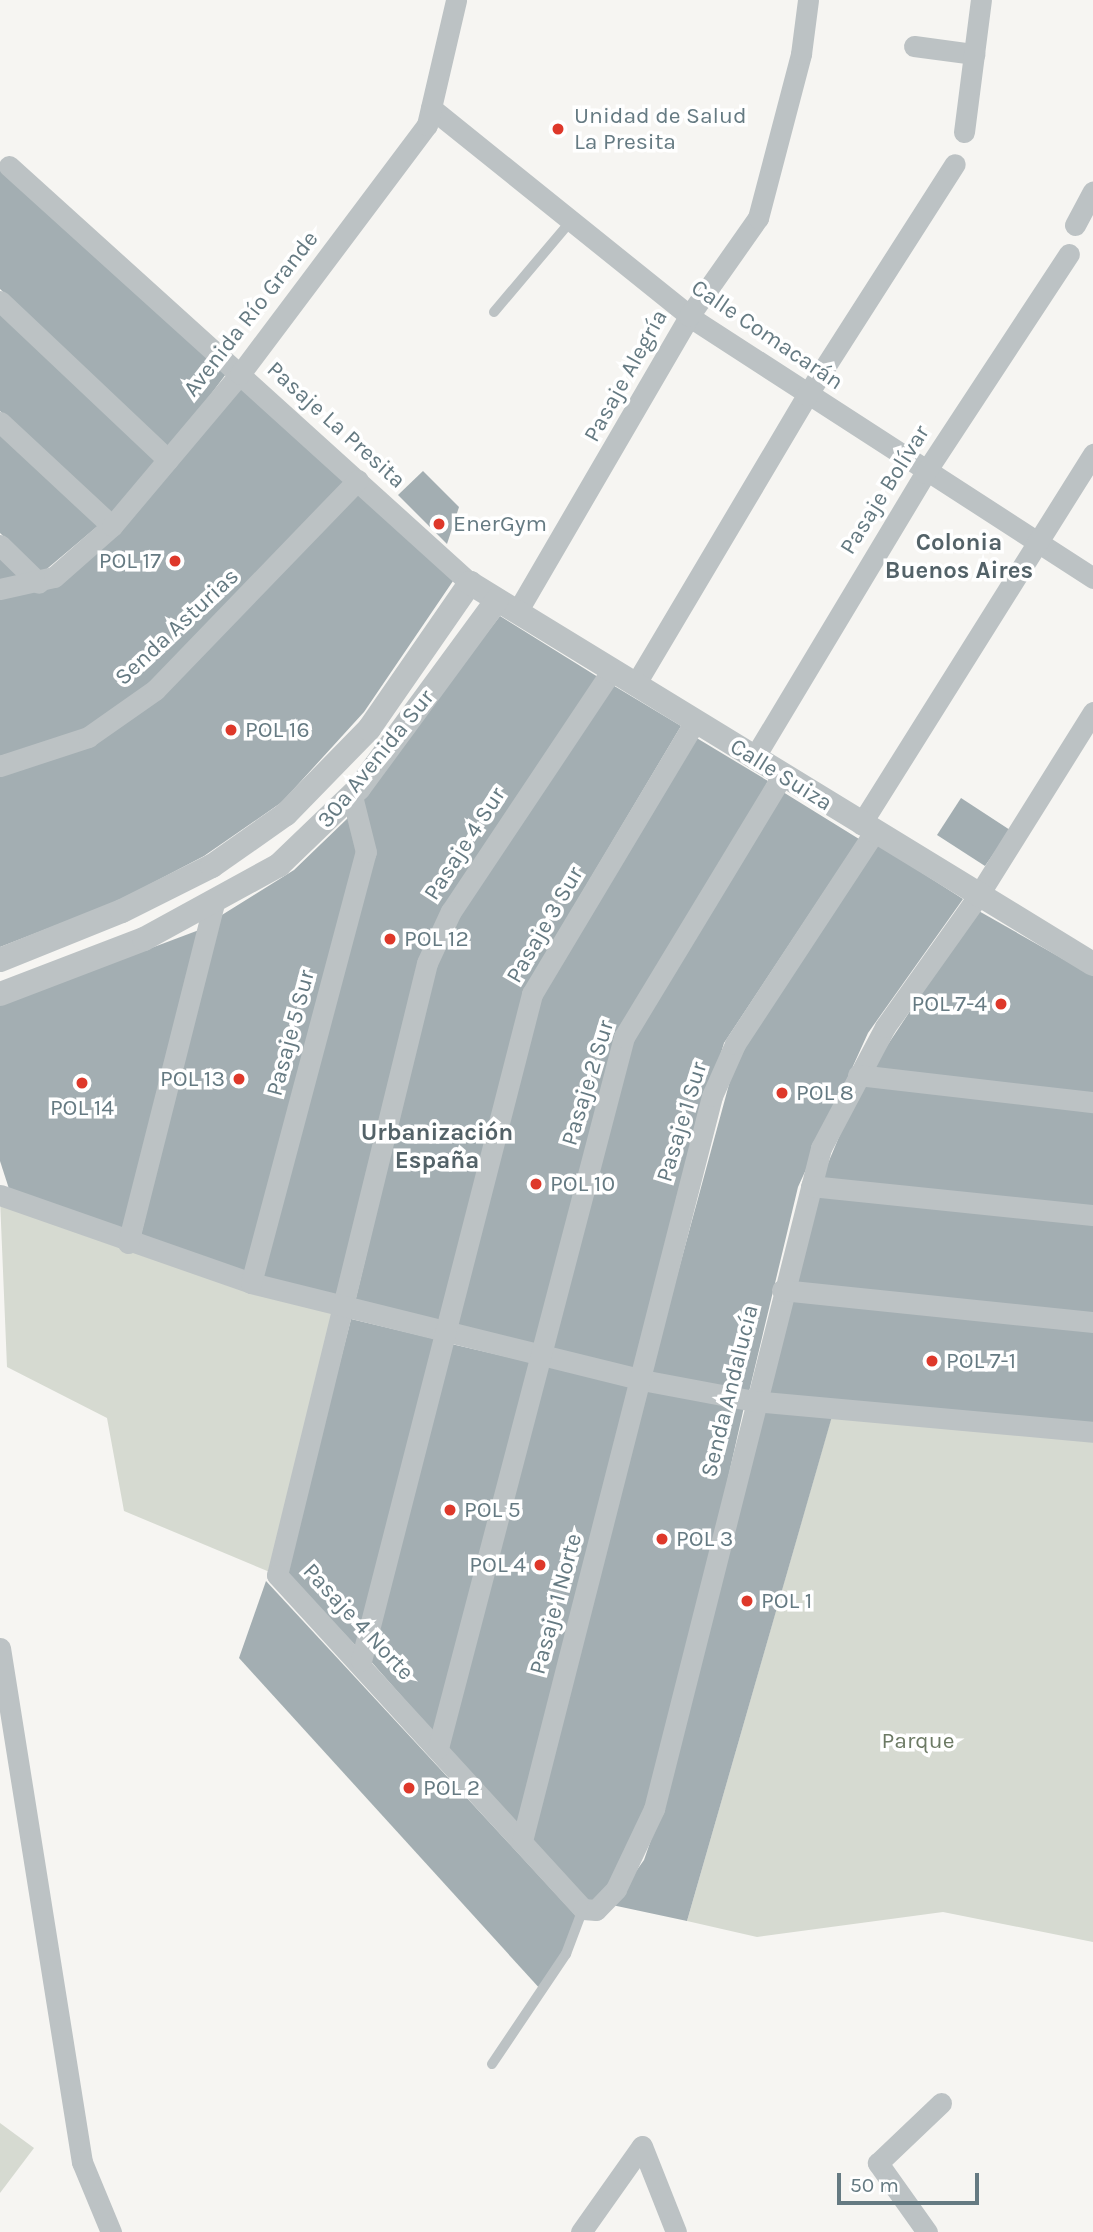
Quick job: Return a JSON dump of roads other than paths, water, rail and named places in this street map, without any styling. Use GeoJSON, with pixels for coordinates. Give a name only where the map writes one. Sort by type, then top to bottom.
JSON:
{"type":"FeatureCollection","features":[{"type":"Feature","properties":{"kind":"street","name":"Avenida Río Grande"},"geometry":{"type":"LineString","coordinates":[[0,589],[39,583],[112,526],[240,374],[427,125],[456,0]]}},
{"type":"Feature","properties":{"kind":"street","name":"Pasaje Alegría"},"geometry":{"type":"LineString","coordinates":[[507,606],[689,316],[758,218],[801,54],[808,0]]}},
{"type":"Feature","properties":{"kind":"street"},"geometry":{"type":"LineString","coordinates":[[964,132],[981,0]]}},
{"type":"Feature","properties":{"kind":"street"},"geometry":{"type":"LineString","coordinates":[[914,48],[974,54]]}},
{"type":"Feature","properties":{"kind":"street","name":"Calle Comacarán"},"geometry":{"type":"LineString","coordinates":[[431,108],[689,316],[925,473],[1093,578]]}},
{"type":"Feature","properties":{"kind":"street"},"geometry":{"type":"LineString","coordinates":[[635,685],[807,395],[956,164]]}},
{"type":"Feature","properties":{"kind":"street","name":"Pasaje La Presita"},"geometry":{"type":"LineString","coordinates":[[9,166],[470,583]]}},
{"type":"Feature","properties":{"kind":"street"},"geometry":{"type":"LineString","coordinates":[[1074,225],[1093,191]]}},
{"type":"Feature","properties":{"kind":"street","name":"Pasaje Bolívar"},"geometry":{"type":"LineString","coordinates":[[754,758],[925,473],[1069,254]]}},
{"type":"Feature","properties":{"kind":"street"},"geometry":{"type":"LineString","coordinates":[[0,301],[168,460]]}},
{"type":"Feature","properties":{"kind":"street"},"geometry":{"type":"LineString","coordinates":[[0,422],[112,526]]}},
{"type":"Feature","properties":{"kind":"street","name":"Pasaje 1 Sur"},"geometry":{"type":"LineString","coordinates":[[642,1380],[712,1096],[735,1044],[867,828],[1036,542],[1093,454]]}},
{"type":"Feature","properties":{"kind":"street","name":"Senda Asturias"},"geometry":{"type":"LineString","coordinates":[[0,766],[88,737],[155,690],[358,480]]}},
{"type":"Feature","properties":{"kind":"street"},"geometry":{"type":"LineString","coordinates":[[0,545],[39,583]]}},
{"type":"Feature","properties":{"kind":"street","name":"Calle Suiza"},"geometry":{"type":"LineString","coordinates":[[470,583],[1093,964]]}},
{"type":"Feature","properties":{"kind":"street","name":"30a Avenida Sur"},"geometry":{"type":"LineString","coordinates":[[0,960],[122,911],[244,844],[286,814],[369,729],[470,583]]}},
{"type":"Feature","properties":{"kind":"street","name":"30a Avenida Sur"},"geometry":{"type":"LineString","coordinates":[[0,994],[213,906],[261,876],[352,796],[507,606]]}},
{"type":"Feature","properties":{"kind":"street","name":"Pasaje 4 Sur"},"geometry":{"type":"LineString","coordinates":[[346,1310],[427,963],[451,911],[612,670]]}},
{"type":"Feature","properties":{"kind":"street","name":"Senda Andalucía"},"geometry":{"type":"LineString","coordinates":[[583,1909],[596,1910],[616,1889],[654,1809],[782,1290],[821,1148],[858,1075],[978,896],[1093,712]]}},
{"type":"Feature","properties":{"kind":"street","name":"Pasaje 3 Sur"},"geometry":{"type":"LineString","coordinates":[[361,1661],[531,994],[695,722]]}},
{"type":"Feature","properties":{"kind":"street","name":"Pasaje 2 Sur"},"geometry":{"type":"LineString","coordinates":[[438,1748],[624,1037],[782,776]]}},
{"type":"Feature","properties":{"kind":"street","name":"Pasaje 5 Sur"},"geometry":{"type":"LineString","coordinates":[[251,1283],[366,852],[352,796]]}},
{"type":"Feature","properties":{"kind":"street"},"geometry":{"type":"LineString","coordinates":[[244,844],[261,876]]}},
{"type":"Feature","properties":{"kind":"street"},"geometry":{"type":"LineString","coordinates":[[128,1243],[213,906]]}},
{"type":"Feature","properties":{"kind":"street"},"geometry":{"type":"LineString","coordinates":[[858,1075],[1093,1102]]}},
{"type":"Feature","properties":{"kind":"street"},"geometry":{"type":"LineString","coordinates":[[811,1186],[1093,1214]]}},
{"type":"Feature","properties":{"kind":"street"},"geometry":{"type":"LineString","coordinates":[[0,1195],[128,1243],[251,1283],[443,1335],[642,1380],[754,1401],[1093,1432]]}},
{"type":"Feature","properties":{"kind":"street"},"geometry":{"type":"LineString","coordinates":[[782,1290],[1093,1322]]}},
{"type":"Feature","properties":{"kind":"street","name":"Pasaje 4 Norte"},"geometry":{"type":"LineString","coordinates":[[346,1310],[277,1575],[361,1661],[583,1909]]}},
{"type":"Feature","properties":{"kind":"street","name":"Pasaje 1 Norte"},"geometry":{"type":"LineString","coordinates":[[522,1841],[642,1380]]}},
{"type":"Feature","properties":{"kind":"street"},"geometry":{"type":"LineString","coordinates":[[0,1648],[82,2162],[111,2232]]}},
{"type":"Feature","properties":{"kind":"street"},"geometry":{"type":"LineString","coordinates":[[927,2232],[878,2162],[941,2103]]}},
{"type":"Feature","properties":{"kind":"street"},"geometry":{"type":"LineString","coordinates":[[581,2232],[642,2146],[676,2232]]}},
{"type":"Feature","properties":{"kind":"lane"},"geometry":{"type":"LineString","coordinates":[[494,312],[571,221]]}},
{"type":"Feature","properties":{"kind":"lane"},"geometry":{"type":"LineString","coordinates":[[492,2064],[566,1954],[583,1909]]}},
{"type":"Feature","properties":{"kind":"place","name":"Unidad de Salud La Presita"},"geometry":{"type":"Point","coordinates":[558,129]}},
{"type":"Feature","properties":{"kind":"place","name":"EnerGym"},"geometry":{"type":"Point","coordinates":[439,524]}},
{"type":"Feature","properties":{"kind":"place","name":"POL 17"},"geometry":{"type":"Point","coordinates":[175,561]}},
{"type":"Feature","properties":{"kind":"place","name":"POL 16"},"geometry":{"type":"Point","coordinates":[231,730]}},
{"type":"Feature","properties":{"kind":"place","name":"POL 12"},"geometry":{"type":"Point","coordinates":[390,939]}},
{"type":"Feature","properties":{"kind":"place","name":"POL 7-4"},"geometry":{"type":"Point","coordinates":[1001,1004]}},
{"type":"Feature","properties":{"kind":"place","name":"POL 13"},"geometry":{"type":"Point","coordinates":[239,1079]}},
{"type":"Feature","properties":{"kind":"place","name":"POL 14"},"geometry":{"type":"Point","coordinates":[82,1083]}},
{"type":"Feature","properties":{"kind":"place","name":"POL 8"},"geometry":{"type":"Point","coordinates":[782,1093]}},
{"type":"Feature","properties":{"kind":"place","name":"POL 10"},"geometry":{"type":"Point","coordinates":[536,1184]}},
{"type":"Feature","properties":{"kind":"place","name":"POL 7-1"},"geometry":{"type":"Point","coordinates":[932,1361]}},
{"type":"Feature","properties":{"kind":"place","name":"POL 5"},"geometry":{"type":"Point","coordinates":[450,1510]}},
{"type":"Feature","properties":{"kind":"place","name":"POL 3"},"geometry":{"type":"Point","coordinates":[662,1539]}},
{"type":"Feature","properties":{"kind":"place","name":"POL 4"},"geometry":{"type":"Point","coordinates":[540,1565]}},
{"type":"Feature","properties":{"kind":"place","name":"POL 1"},"geometry":{"type":"Point","coordinates":[747,1601]}},
{"type":"Feature","properties":{"kind":"place","name":"POL 2"},"geometry":{"type":"Point","coordinates":[409,1788]}},
{"type":"Feature","properties":{"kind":"district","name":"Colonia Buenos Aires"},"geometry":{"type":"Point","coordinates":[959,557]}},
{"type":"Feature","properties":{"kind":"district","name":"Urbanización España"},"geometry":{"type":"Point","coordinates":[437,1147]}},
{"type":"Feature","properties":{"kind":"park label","name":"Parque"},"geometry":{"type":"Point","coordinates":[918,1741]}}]}
